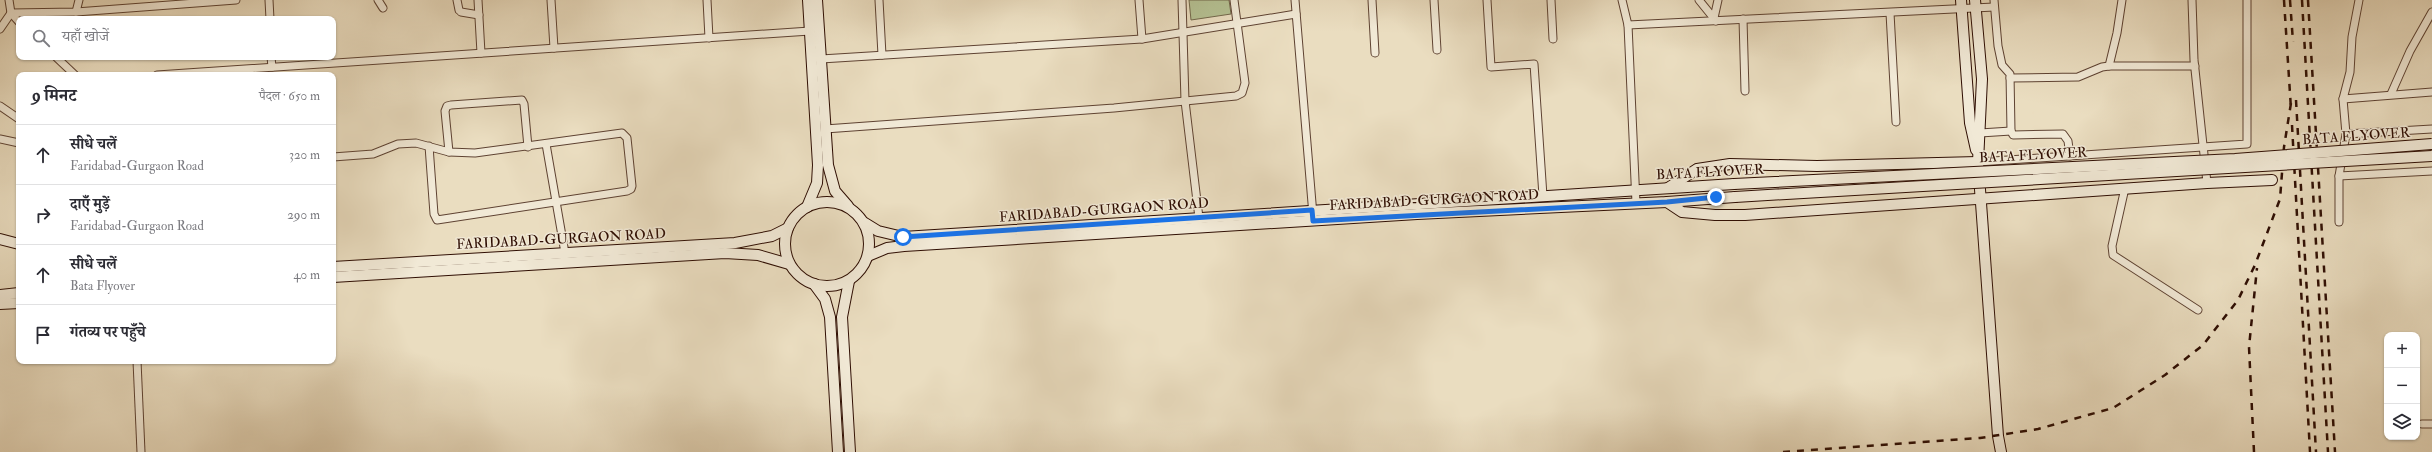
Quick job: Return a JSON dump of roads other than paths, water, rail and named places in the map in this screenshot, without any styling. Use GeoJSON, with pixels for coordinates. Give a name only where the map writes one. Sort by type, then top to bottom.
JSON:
{"type":"FeatureCollection","features":[{"type":"Feature","properties":{"kind":"main road"},"geometry":{"type":"LineString","coordinates":[[807,207],[817,183],[818,165],[808,0]]}},
{"type":"Feature","properties":{"kind":"main road"},"geometry":{"type":"LineString","coordinates":[[817,0],[831,181],[835,191],[852,209],[864,223],[870,239],[868,256],[861,270],[849,281],[832,286],[814,284],[801,277],[789,264],[785,249],[788,228],[794,217],[807,207],[823,202],[839,203],[852,209]]}},
{"type":"Feature","properties":{"kind":"main road"},"geometry":{"type":"LineString","coordinates":[[1975,4],[1982,78],[1978,162]]}},
{"type":"Feature","properties":{"kind":"main road"},"geometry":{"type":"LineString","coordinates":[[1962,5],[1970,123],[1978,162],[1998,436],[2002,452]]}},
{"type":"Feature","properties":{"kind":"main road","name":"BATA FLYOVER"},"geometry":{"type":"LineString","coordinates":[[1636,191],[1734,184],[2227,159],[2432,144]]}},
{"type":"Feature","properties":{"kind":"main road","name":"BATA FLYOVER"},"geometry":{"type":"LineString","coordinates":[[1667,202],[2432,156]]}},
{"type":"Feature","properties":{"kind":"main road"},"geometry":{"type":"LineString","coordinates":[[1666,189],[1697,169],[1730,164],[1817,166],[1978,162]]}},
{"type":"Feature","properties":{"kind":"main road"},"geometry":{"type":"LineString","coordinates":[[1667,202],[1682,212],[1715,216],[2125,188],[2272,180]]}},
{"type":"Feature","properties":{"kind":"main road","name":"FARIDABAD-GURGAON ROAD"},"geometry":{"type":"LineString","coordinates":[[864,223],[878,231],[903,237],[1312,210],[1636,191]]}},
{"type":"Feature","properties":{"kind":"main road","name":"FARIDABAD-GURGAON ROAD"},"geometry":{"type":"LineString","coordinates":[[868,256],[887,248],[904,246],[1313,221],[1667,202]]}},
{"type":"Feature","properties":{"kind":"main road","name":"FARIDABAD-GURGAON ROAD"},"geometry":{"type":"LineString","coordinates":[[336,267],[735,243],[772,236],[788,228]]}},
{"type":"Feature","properties":{"kind":"main road"},"geometry":{"type":"LineString","coordinates":[[0,239],[16,243]]}},
{"type":"Feature","properties":{"kind":"main road","name":"FARIDABAD-GURGAON ROAD"},"geometry":{"type":"LineString","coordinates":[[336,277],[725,253],[758,255],[789,264]]}},
{"type":"Feature","properties":{"kind":"main road"},"geometry":{"type":"LineString","coordinates":[[849,281],[845,292],[842,317],[850,452]]}},
{"type":"Feature","properties":{"kind":"main road"},"geometry":{"type":"LineString","coordinates":[[814,284],[826,299],[830,317],[838,452]]}},
{"type":"Feature","properties":{"kind":"main road"},"geometry":{"type":"LineString","coordinates":[[0,295],[16,293]]}},
{"type":"Feature","properties":{"kind":"main road"},"geometry":{"type":"LineString","coordinates":[[0,304],[16,303]]}},
{"type":"Feature","properties":{"kind":"street"},"geometry":{"type":"LineString","coordinates":[[9,0],[11,13],[16,19]]}},
{"type":"Feature","properties":{"kind":"street"},"geometry":{"type":"LineString","coordinates":[[76,12],[79,0]]}},
{"type":"Feature","properties":{"kind":"street"},"geometry":{"type":"LineString","coordinates":[[11,13],[76,12],[236,0]]}},
{"type":"Feature","properties":{"kind":"street"},"geometry":{"type":"LineString","coordinates":[[269,0],[270,16]]}},
{"type":"Feature","properties":{"kind":"street"},"geometry":{"type":"LineString","coordinates":[[378,0],[383,8]]}},
{"type":"Feature","properties":{"kind":"street"},"geometry":{"type":"LineString","coordinates":[[457,0],[460,11],[479,15]]}},
{"type":"Feature","properties":{"kind":"street"},"geometry":{"type":"LineString","coordinates":[[478,0],[481,53]]}},
{"type":"Feature","properties":{"kind":"street"},"geometry":{"type":"LineString","coordinates":[[551,0],[554,48]]}},
{"type":"Feature","properties":{"kind":"street"},"geometry":{"type":"LineString","coordinates":[[706,0],[709,38]]}},
{"type":"Feature","properties":{"kind":"street"},"geometry":{"type":"LineString","coordinates":[[878,0],[882,55]]}},
{"type":"Feature","properties":{"kind":"street"},"geometry":{"type":"LineString","coordinates":[[1139,0],[1142,39]]}},
{"type":"Feature","properties":{"kind":"street"},"geometry":{"type":"LineString","coordinates":[[1182,0],[1185,101],[1199,218]]}},
{"type":"Feature","properties":{"kind":"street"},"geometry":{"type":"LineString","coordinates":[[826,130],[1236,96],[1242,93],[1245,84],[1234,0]]}},
{"type":"Feature","properties":{"kind":"street"},"geometry":{"type":"LineString","coordinates":[[1295,0],[1313,221]]}},
{"type":"Feature","properties":{"kind":"street"},"geometry":{"type":"LineString","coordinates":[[1372,0],[1375,53]]}},
{"type":"Feature","properties":{"kind":"street"},"geometry":{"type":"LineString","coordinates":[[1434,0],[1437,50]]}},
{"type":"Feature","properties":{"kind":"street"},"geometry":{"type":"LineString","coordinates":[[1487,0],[1491,67],[1534,64],[1544,196]]}},
{"type":"Feature","properties":{"kind":"street"},"geometry":{"type":"LineString","coordinates":[[1551,0],[1553,39]]}},
{"type":"Feature","properties":{"kind":"street"},"geometry":{"type":"LineString","coordinates":[[1622,0],[1628,25],[1636,203]]}},
{"type":"Feature","properties":{"kind":"street"},"geometry":{"type":"LineString","coordinates":[[1699,0],[1715,19]]}},
{"type":"Feature","properties":{"kind":"street"},"geometry":{"type":"LineString","coordinates":[[1715,19],[1718,0]]}},
{"type":"Feature","properties":{"kind":"street"},"geometry":{"type":"LineString","coordinates":[[2109,66],[2117,33],[2122,0]]}},
{"type":"Feature","properties":{"kind":"street"},"geometry":{"type":"LineString","coordinates":[[2192,0],[2195,66],[2207,183]]}},
{"type":"Feature","properties":{"kind":"street"},"geometry":{"type":"LineString","coordinates":[[1978,162],[2247,144],[2247,0]]}},
{"type":"Feature","properties":{"kind":"street"},"geometry":{"type":"LineString","coordinates":[[2339,222],[2339,176],[2346,134],[2344,99],[2350,72],[2352,37],[2359,0]]}},
{"type":"Feature","properties":{"kind":"street"},"geometry":{"type":"LineString","coordinates":[[1628,25],[1715,19],[1890,12],[1962,5],[1994,4],[2002,65],[2008,71],[2010,78],[2011,131],[2013,135],[2063,134],[2068,141],[2070,156]]}},
{"type":"Feature","properties":{"kind":"street"},"geometry":{"type":"LineString","coordinates":[[1890,12],[1896,122]]}},
{"type":"Feature","properties":{"kind":"street"},"geometry":{"type":"LineString","coordinates":[[2391,94],[2410,51],[2432,12]]}},
{"type":"Feature","properties":{"kind":"street"},"geometry":{"type":"LineString","coordinates":[[0,30],[11,13]]}},
{"type":"Feature","properties":{"kind":"street"},"geometry":{"type":"LineString","coordinates":[[821,59],[1142,39],[1296,14]]}},
{"type":"Feature","properties":{"kind":"street"},"geometry":{"type":"LineString","coordinates":[[1743,19],[1745,91]]}},
{"type":"Feature","properties":{"kind":"street"},"geometry":{"type":"LineString","coordinates":[[200,72],[810,31]]}},
{"type":"Feature","properties":{"kind":"street"},"geometry":{"type":"LineString","coordinates":[[59,60],[72,72]]}},
{"type":"Feature","properties":{"kind":"street"},"geometry":{"type":"LineString","coordinates":[[271,60],[272,67]]}},
{"type":"Feature","properties":{"kind":"street"},"geometry":{"type":"LineString","coordinates":[[2010,78],[2078,77],[2102,67],[2109,66],[2195,66]]}},
{"type":"Feature","properties":{"kind":"street"},"geometry":{"type":"LineString","coordinates":[[2344,99],[2391,94],[2432,92]]}},
{"type":"Feature","properties":{"kind":"street"},"geometry":{"type":"LineString","coordinates":[[449,152],[445,111],[447,106],[451,105],[522,100],[524,104],[528,146]]}},
{"type":"Feature","properties":{"kind":"street"},"geometry":{"type":"LineString","coordinates":[[0,106],[16,118]]}},
{"type":"Feature","properties":{"kind":"street"},"geometry":{"type":"LineString","coordinates":[[2346,134],[2432,129]]}},
{"type":"Feature","properties":{"kind":"street"},"geometry":{"type":"LineString","coordinates":[[1980,133],[2011,131]]}},
{"type":"Feature","properties":{"kind":"street"},"geometry":{"type":"LineString","coordinates":[[336,157],[373,154],[398,144],[416,143],[429,146],[449,152],[475,154],[622,133],[627,138],[631,189],[556,203],[438,220],[434,214],[429,146]]}},
{"type":"Feature","properties":{"kind":"street"},"geometry":{"type":"LineString","coordinates":[[0,139],[16,142]]}},
{"type":"Feature","properties":{"kind":"street"},"geometry":{"type":"LineString","coordinates":[[546,144],[565,252]]}},
{"type":"Feature","properties":{"kind":"street"},"geometry":{"type":"LineString","coordinates":[[2339,176],[2432,171]]}},
{"type":"Feature","properties":{"kind":"street"},"geometry":{"type":"LineString","coordinates":[[2125,188],[2112,246],[2113,254],[2198,310]]}},
{"type":"Feature","properties":{"kind":"street"},"geometry":{"type":"LineString","coordinates":[[136,364],[141,452]]}},
{"type":"Feature","properties":{"kind":"street"},"geometry":{"type":"LineString","coordinates":[[2422,424],[2432,424]]}},
{"type":"Feature","properties":{"kind":"railway"},"geometry":{"type":"LineString","coordinates":[[2284,0],[2291,109]]}},
{"type":"Feature","properties":{"kind":"railway"},"geometry":{"type":"LineString","coordinates":[[2290,0],[2293,42]]}},
{"type":"Feature","properties":{"kind":"railway"},"geometry":{"type":"LineString","coordinates":[[2302,0],[2328,452]]}},
{"type":"Feature","properties":{"kind":"railway"},"geometry":{"type":"LineString","coordinates":[[2308,0],[2335,452]]}},
{"type":"Feature","properties":{"kind":"railway"},"geometry":{"type":"LineString","coordinates":[[2296,100],[2316,452]]}},
{"type":"Feature","properties":{"kind":"railway"},"geometry":{"type":"LineString","coordinates":[[1783,452],[1980,438],[2038,429],[2113,408],[2165,375],[2203,345],[2238,300],[2255,265],[2280,199],[2284,147],[2291,103]]}},
{"type":"Feature","properties":{"kind":"railway"},"geometry":{"type":"LineString","coordinates":[[2292,125],[2310,452]]}},
{"type":"Feature","properties":{"kind":"railway"},"geometry":{"type":"LineString","coordinates":[[2254,452],[2249,347],[2257,268]]}}]}
